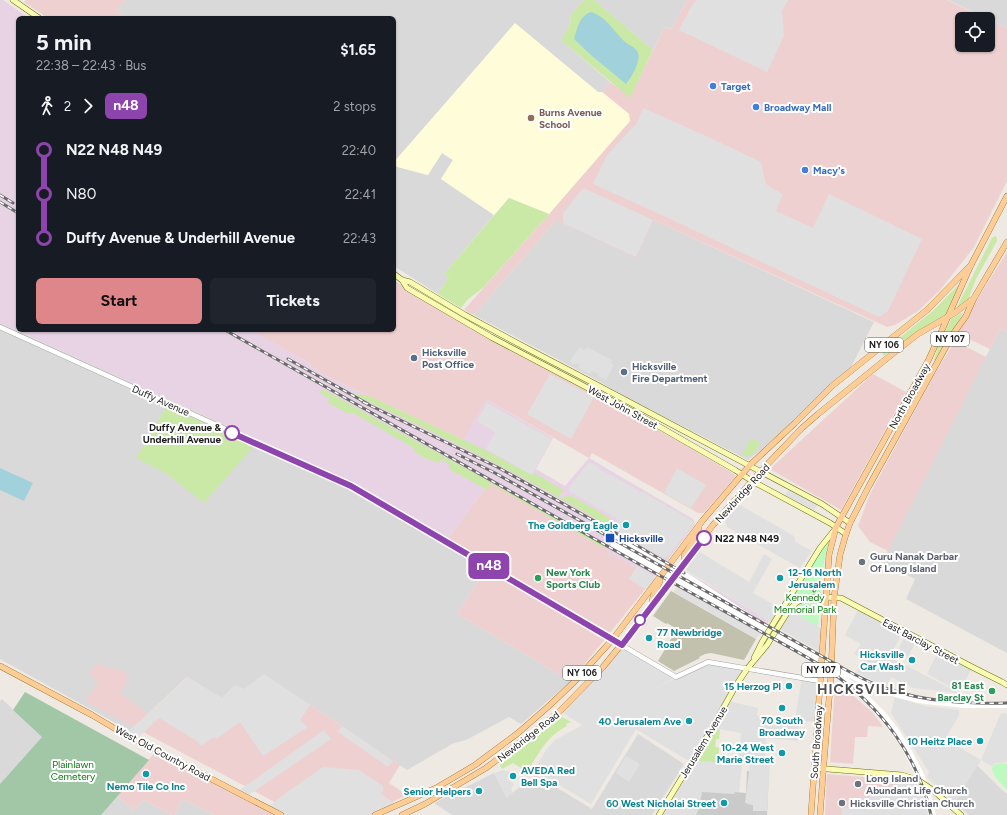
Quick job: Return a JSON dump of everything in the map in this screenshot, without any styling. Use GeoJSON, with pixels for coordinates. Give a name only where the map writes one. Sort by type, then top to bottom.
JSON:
{"type":"FeatureCollection","features":[{"type":"Feature","properties":{"kind":"main road"},"geometry":{"type":"LineString","coordinates":[[13,0],[36,16]]}},
{"type":"Feature","properties":{"kind":"main road","name":"North Broadway"},"geometry":{"type":"LineString","coordinates":[[836,527],[929,359],[972,265],[1007,196]]}},
{"type":"Feature","properties":{"kind":"main road","name":"North Broadway"},"geometry":{"type":"LineString","coordinates":[[846,534],[869,486],[905,420],[953,334],[966,316],[974,298],[1007,242]]}},
{"type":"Feature","properties":{"kind":"main road","name":"NY 106"},"geometry":{"type":"LineString","coordinates":[[375,815],[425,793],[480,761],[518,733],[550,705],[574,682],[613,639],[699,526],[750,465],[796,423],[832,386],[927,310],[972,265]]}},
{"type":"Feature","properties":{"kind":"main road","name":"West John Street"},"geometry":{"type":"LineString","coordinates":[[396,276],[402,280],[407,288],[491,337],[639,415],[846,534]]}},
{"type":"Feature","properties":{"kind":"main road","name":"West John Street"},"geometry":{"type":"LineString","coordinates":[[402,280],[410,282],[465,315],[822,504],[850,523]]}},
{"type":"Feature","properties":{"kind":"main road"},"geometry":{"type":"LineString","coordinates":[[427,300],[434,296]]}},
{"type":"Feature","properties":{"kind":"main road","name":"Newbridge Road"},"geometry":{"type":"LineString","coordinates":[[486,768],[563,708],[603,667],[622,645],[713,525],[802,428],[918,334],[964,307],[974,298]]}},
{"type":"Feature","properties":{"kind":"main road"},"geometry":{"type":"LineString","coordinates":[[576,381],[579,380],[588,384],[592,382]]}},
{"type":"Feature","properties":{"kind":"main road"},"geometry":{"type":"LineString","coordinates":[[684,563],[684,556],[697,535],[699,526]]}},
{"type":"Feature","properties":{"kind":"main road","name":"South Broadway"},"geometry":{"type":"LineString","coordinates":[[812,815],[829,555],[836,527]]}},
{"type":"Feature","properties":{"kind":"main road","name":"Jerusalem Avenue"},"geometry":{"type":"LineString","coordinates":[[748,669],[762,642],[820,548],[836,527]]}},
{"type":"Feature","properties":{"kind":"main road","name":"South Broadway"},"geometry":{"type":"LineString","coordinates":[[820,815],[831,675],[834,598],[840,556],[846,534]]}},
{"type":"Feature","properties":{"kind":"main road"},"geometry":{"type":"LineString","coordinates":[[652,605],[651,599],[657,589],[660,581],[659,579]]}},
{"type":"Feature","properties":{"kind":"main road","name":"Jerusalem Avenue"},"geometry":{"type":"LineString","coordinates":[[660,815],[735,688],[767,645],[789,610],[797,602],[807,598],[834,598]]}},
{"type":"Feature","properties":{"kind":"main road","name":"East Barclay Street"},"geometry":{"type":"LineString","coordinates":[[834,598],[841,598],[1007,686]]}},
{"type":"Feature","properties":{"kind":"main road","name":"West Old Country Road"},"geometry":{"type":"LineString","coordinates":[[0,666],[119,731],[281,815]]}},
{"type":"Feature","properties":{"kind":"main road"},"geometry":{"type":"LineString","coordinates":[[480,761],[486,768]]}},
{"type":"Feature","properties":{"kind":"main road","name":"NY 106"},"geometry":{"type":"LineString","coordinates":[[402,815],[486,768]]}},
{"type":"Feature","properties":{"kind":"main road"},"geometry":{"type":"LineString","coordinates":[[815,768],[897,774],[914,778],[934,791],[961,815]]}},
{"type":"Feature","properties":{"kind":"main road"},"geometry":{"type":"LineString","coordinates":[[425,793],[431,800]]}},
{"type":"Feature","properties":{"kind":"street","name":"Duffy Avenue"},"geometry":{"type":"LineString","coordinates":[[0,327],[351,486],[676,677],[708,662],[748,669]]}},
{"type":"Feature","properties":{"kind":"street"},"geometry":{"type":"LineString","coordinates":[[748,669],[820,681]]}},
{"type":"Feature","properties":{"kind":"shaded area"},"geometry":{"type":"Polygon","coordinates":[[[0,0],[3,0],[26,16],[16,16],[16,330],[0,323],[0,0]]]}},
{"type":"Feature","properties":{"kind":"shaded area"},"geometry":{"type":"Polygon","coordinates":[[[26,0],[126,0],[117,10],[123,16],[45,16],[24,2],[26,0]]]}},
{"type":"Feature","properties":{"kind":"shaded area"},"geometry":{"type":"Polygon","coordinates":[[[126,0],[584,0],[571,15],[570,25],[561,40],[610,82],[602,92],[598,92],[515,24],[396,160],[396,16],[123,16],[117,10],[126,0]]]}},
{"type":"Feature","properties":{"kind":"shaded area"},"geometry":{"type":"Polygon","coordinates":[[[594,0],[687,0],[672,29],[665,27],[653,50],[594,0]]]}},
{"type":"Feature","properties":{"kind":"shaded area","name":"Broadway Mall"},"geometry":{"type":"Polygon","coordinates":[[[687,0],[947,0],[972,12],[955,12],[955,52],[995,52],[995,22],[1007,28],[1007,181],[974,247],[940,290],[918,311],[895,325],[887,327],[654,220],[636,258],[556,220],[474,315],[464,310],[550,213],[629,114],[602,92],[610,82],[630,97],[665,27],[672,29],[687,0]]]}},
{"type":"Feature","properties":{"kind":"shaded area"},"geometry":{"type":"Polygon","coordinates":[[[697,0],[788,0],[782,11],[784,36],[767,72],[679,30],[692,5],[697,0]]]}},
{"type":"Feature","properties":{"kind":"shaded area"},"geometry":{"type":"Polygon","coordinates":[[[948,0],[1007,0],[1007,28],[995,22],[995,12],[973,12],[948,0]]]}},
{"type":"Feature","properties":{"kind":"shaded area","name":"Burns Avenue School"},"geometry":{"type":"Polygon","coordinates":[[[515,23],[598,92],[602,92],[629,114],[630,121],[549,214],[509,198],[494,215],[441,179],[453,160],[442,153],[428,175],[396,167],[396,160],[515,23]]]}},
{"type":"Feature","properties":{"kind":"shaded area"},"geometry":{"type":"Polygon","coordinates":[[[643,108],[761,162],[766,184],[783,194],[776,211],[813,228],[829,194],[922,239],[888,311],[879,317],[593,184],[607,155],[637,123],[643,108]]]}},
{"type":"Feature","properties":{"kind":"shaded area"},"geometry":{"type":"Polygon","coordinates":[[[442,153],[453,160],[441,179],[494,215],[444,274],[449,277],[438,294],[396,267],[396,167],[427,175],[442,153]]]}},
{"type":"Feature","properties":{"kind":"shaded area"},"geometry":{"type":"Polygon","coordinates":[[[583,188],[653,220],[636,257],[563,223],[563,213],[583,188]]]}},
{"type":"Feature","properties":{"kind":"shaded area"},"geometry":{"type":"Polygon","coordinates":[[[556,220],[654,220],[874,322],[848,373],[795,423],[748,460],[638,404],[593,378],[474,315],[556,220]]]}},
{"type":"Feature","properties":{"kind":"shaded area"},"geometry":{"type":"Polygon","coordinates":[[[1007,252],[1007,332],[1000,329],[990,349],[956,333],[1007,252]]]}},
{"type":"Feature","properties":{"kind":"shaded area"},"geometry":{"type":"Polygon","coordinates":[[[396,281],[420,298],[451,316],[687,446],[734,474],[735,477],[704,513],[698,513],[592,453],[589,458],[486,399],[464,440],[326,376],[310,366],[311,364],[254,332],[396,332],[396,281]]]}},
{"type":"Feature","properties":{"kind":"shaded area"},"geometry":{"type":"Polygon","coordinates":[[[0,323],[16,330],[16,332],[20,332],[356,484],[490,563],[457,614],[571,681],[521,724],[509,717],[466,740],[452,744],[407,770],[303,700],[244,689],[235,685],[222,698],[187,677],[130,731],[0,659],[0,323]]]}},
{"type":"Feature","properties":{"kind":"shaded area"},"geometry":{"type":"Polygon","coordinates":[[[1000,329],[1007,332],[1007,653],[906,599],[915,579],[882,562],[1000,329]]]}},
{"type":"Feature","properties":{"kind":"shaded area"},"geometry":{"type":"Polygon","coordinates":[[[20,332],[255,332],[311,364],[310,366],[326,376],[463,440],[486,399],[553,438],[536,469],[565,486],[589,458],[693,519],[695,524],[654,578],[606,552],[608,549],[490,482],[448,538],[356,484],[20,332]]]}},
{"type":"Feature","properties":{"kind":"shaded area"},"geometry":{"type":"Polygon","coordinates":[[[955,341],[986,357],[888,551],[870,542],[858,526],[870,494],[933,377],[955,341]]]}},
{"type":"Feature","properties":{"kind":"shaded area"},"geometry":{"type":"Polygon","coordinates":[[[580,347],[584,350],[587,347],[612,360],[611,363],[614,365],[606,380],[598,376],[599,374],[592,371],[590,374],[578,368],[580,364],[572,364],[570,360],[580,347]]]}},
{"type":"Feature","properties":{"kind":"shaded area"},"geometry":{"type":"Polygon","coordinates":[[[550,374],[594,397],[571,439],[527,414],[550,374]]]}},
{"type":"Feature","properties":{"kind":"shaded area"},"geometry":{"type":"Polygon","coordinates":[[[873,374],[906,392],[841,510],[770,469],[873,374]]]}},
{"type":"Feature","properties":{"kind":"shaded area"},"geometry":{"type":"Polygon","coordinates":[[[487,403],[552,439],[532,475],[486,449],[495,432],[477,421],[487,403]]]}},
{"type":"Feature","properties":{"kind":"shaded area"},"geometry":{"type":"Polygon","coordinates":[[[589,462],[639,491],[638,495],[641,491],[647,494],[646,497],[648,495],[693,522],[692,526],[671,554],[666,558],[662,557],[618,532],[620,529],[616,518],[569,491],[569,487],[589,462]]]}},
{"type":"Feature","properties":{"kind":"shaded area"},"geometry":{"type":"Polygon","coordinates":[[[677,468],[706,485],[691,508],[664,493],[677,468]]]}},
{"type":"Feature","properties":{"kind":"shaded area"},"geometry":{"type":"Polygon","coordinates":[[[490,482],[608,549],[607,552],[654,578],[571,681],[457,614],[490,563],[448,538],[490,482]]]}},
{"type":"Feature","properties":{"kind":"shaded area"},"geometry":{"type":"Polygon","coordinates":[[[789,489],[818,504],[814,510],[785,495],[789,489]]]}},
{"type":"Feature","properties":{"kind":"shaded area"},"geometry":{"type":"Polygon","coordinates":[[[738,504],[794,536],[796,542],[812,551],[800,568],[727,527],[725,520],[738,504]]]}},
{"type":"Feature","properties":{"kind":"shaded area"},"geometry":{"type":"Polygon","coordinates":[[[695,549],[749,582],[764,554],[772,559],[753,593],[782,609],[774,623],[681,567],[695,549]]]}},
{"type":"Feature","properties":{"kind":"shaded area"},"geometry":{"type":"Polygon","coordinates":[[[637,566],[659,579],[649,591],[629,579],[637,566]]]}},
{"type":"Feature","properties":{"kind":"shaded area"},"geometry":{"type":"Polygon","coordinates":[[[687,572],[769,621],[761,635],[680,585],[687,572]]]}},
{"type":"Feature","properties":{"kind":"shaded area"},"geometry":{"type":"Polygon","coordinates":[[[677,587],[760,633],[756,639],[674,592],[677,587]]]}},
{"type":"Feature","properties":{"kind":"shaded area"},"geometry":{"type":"Polygon","coordinates":[[[671,591],[756,639],[744,660],[711,653],[705,654],[674,671],[658,661],[677,629],[653,616],[671,591]]]}},
{"type":"Feature","properties":{"kind":"shaded area"},"geometry":{"type":"Polygon","coordinates":[[[859,608],[903,631],[890,657],[959,693],[913,688],[891,677],[886,687],[856,673],[864,659],[854,654],[861,644],[845,635],[859,608]]]}},
{"type":"Feature","properties":{"kind":"shaded area"},"geometry":{"type":"Polygon","coordinates":[[[789,610],[824,630],[822,653],[778,628],[789,610]]]}},
{"type":"Feature","properties":{"kind":"shaded area"},"geometry":{"type":"Polygon","coordinates":[[[906,633],[918,639],[907,658],[897,652],[906,633]]]}},
{"type":"Feature","properties":{"kind":"shaded area"},"geometry":{"type":"Polygon","coordinates":[[[621,645],[676,677],[646,693],[708,662],[747,669],[728,701],[758,708],[758,716],[799,721],[798,741],[766,738],[764,765],[770,765],[767,811],[753,811],[753,805],[745,803],[750,764],[742,764],[739,792],[735,792],[734,794],[702,792],[699,809],[696,815],[659,815],[692,761],[687,760],[636,729],[591,804],[534,770],[546,750],[555,740],[582,725],[560,711],[621,645]],[[713,728],[693,761],[738,763],[741,733],[713,728]]]}},
{"type":"Feature","properties":{"kind":"shaded area"},"geometry":{"type":"Polygon","coordinates":[[[939,650],[972,667],[960,692],[927,674],[939,650]]]}},
{"type":"Feature","properties":{"kind":"shaded area"},"geometry":{"type":"Polygon","coordinates":[[[96,664],[121,670],[130,676],[120,693],[148,715],[188,677],[222,698],[235,685],[244,689],[264,674],[400,765],[389,783],[407,795],[365,815],[299,815],[85,701],[99,683],[89,675],[96,664]]]}},
{"type":"Feature","properties":{"kind":"shaded area"},"geometry":{"type":"Polygon","coordinates":[[[264,674],[310,705],[300,720],[308,727],[263,756],[240,722],[216,739],[214,737],[201,746],[197,741],[159,718],[136,740],[125,734],[188,677],[222,698],[235,685],[244,689],[264,674]]]}},
{"type":"Feature","properties":{"kind":"shaded area"},"geometry":{"type":"Polygon","coordinates":[[[802,678],[820,681],[818,723],[795,719],[802,678]]]}},
{"type":"Feature","properties":{"kind":"shaded area"},"geometry":{"type":"Polygon","coordinates":[[[835,684],[841,685],[873,713],[883,727],[868,726],[867,737],[855,737],[853,764],[830,762],[835,684]]]}},
{"type":"Feature","properties":{"kind":"shaded area"},"geometry":{"type":"Polygon","coordinates":[[[895,697],[925,706],[959,710],[959,715],[945,739],[981,760],[955,802],[927,777],[929,772],[891,713],[895,697]]]}},
{"type":"Feature","properties":{"kind":"shaded area"},"geometry":{"type":"Polygon","coordinates":[[[2,699],[42,737],[0,784],[0,701],[2,699]]]}},
{"type":"Feature","properties":{"kind":"shaded area"},"geometry":{"type":"Polygon","coordinates":[[[1001,713],[1007,714],[1007,762],[996,763],[991,766],[981,760],[1001,713]]]}},
{"type":"Feature","properties":{"kind":"shaded area"},"geometry":{"type":"Polygon","coordinates":[[[342,726],[393,761],[388,767],[338,732],[342,726]]]}},
{"type":"Feature","properties":{"kind":"shaded area"},"geometry":{"type":"Polygon","coordinates":[[[324,730],[331,739],[246,797],[237,792],[324,730]]]}},
{"type":"Feature","properties":{"kind":"shaded area"},"geometry":{"type":"Polygon","coordinates":[[[638,734],[684,764],[652,815],[452,815],[434,803],[494,773],[507,797],[536,775],[592,809],[638,734]]]}},
{"type":"Feature","properties":{"kind":"shaded area"},"geometry":{"type":"Polygon","coordinates":[[[156,751],[281,815],[214,815],[183,799],[175,815],[172,815],[144,800],[133,810],[117,796],[156,751]]]}},
{"type":"Feature","properties":{"kind":"shaded area"},"geometry":{"type":"Polygon","coordinates":[[[626,756],[640,764],[629,782],[616,773],[626,756]]]}},
{"type":"Feature","properties":{"kind":"shaded area"},"geometry":{"type":"Polygon","coordinates":[[[976,764],[1007,794],[1007,815],[969,815],[955,803],[976,764]]]}},
{"type":"Feature","properties":{"kind":"shaded area"},"geometry":{"type":"Polygon","coordinates":[[[323,767],[359,770],[383,786],[381,794],[397,805],[376,815],[281,815],[267,808],[323,767]]]}},
{"type":"Feature","properties":{"kind":"shaded area"},"geometry":{"type":"Polygon","coordinates":[[[695,767],[735,792],[746,793],[747,771],[769,773],[767,815],[667,815],[695,767]]]}},
{"type":"Feature","properties":{"kind":"shaded area"},"geometry":{"type":"Polygon","coordinates":[[[503,770],[510,772],[507,779],[514,784],[511,789],[513,793],[506,798],[494,773],[503,770]]]}},
{"type":"Feature","properties":{"kind":"shaded area"},"geometry":{"type":"Polygon","coordinates":[[[827,774],[898,780],[928,815],[825,815],[827,774]]]}},
{"type":"Feature","properties":{"kind":"shaded area"},"geometry":{"type":"Polygon","coordinates":[[[897,774],[914,778],[924,799],[928,815],[842,815],[842,808],[850,808],[850,798],[869,798],[870,794],[894,796],[897,774]]]}},
{"type":"Feature","properties":{"kind":"shaded area"},"geometry":{"type":"Polygon","coordinates":[[[117,796],[133,810],[144,800],[172,815],[101,815],[117,796]]]}},
{"type":"Feature","properties":{"kind":"shaded area"},"geometry":{"type":"Polygon","coordinates":[[[183,799],[214,815],[175,815],[183,799]]]}},
{"type":"Feature","properties":{"kind":"green space"},"geometry":{"type":"Polygon","coordinates":[[[584,0],[594,0],[653,50],[630,98],[561,40],[570,25],[571,15],[584,0]]]}},
{"type":"Feature","properties":{"kind":"green space"},"geometry":{"type":"Polygon","coordinates":[[[509,198],[549,214],[483,288],[467,300],[461,308],[438,294],[449,277],[444,274],[509,198]]]}},
{"type":"Feature","properties":{"kind":"green space"},"geometry":{"type":"Polygon","coordinates":[[[995,236],[997,241],[976,279],[968,300],[958,308],[957,307],[992,238],[995,236]]]}},
{"type":"Feature","properties":{"kind":"green space"},"geometry":{"type":"Polygon","coordinates":[[[958,285],[960,286],[947,315],[912,335],[883,355],[882,352],[934,310],[958,285]]]}},
{"type":"Feature","properties":{"kind":"green space"},"geometry":{"type":"Polygon","coordinates":[[[962,313],[936,361],[934,360],[938,347],[951,319],[962,313]]]}},
{"type":"Feature","properties":{"kind":"green space"},"geometry":{"type":"Polygon","coordinates":[[[323,389],[609,548],[604,548],[491,484],[487,490],[449,469],[449,464],[441,459],[439,463],[427,459],[420,455],[412,447],[353,413],[347,413],[327,402],[330,399],[320,393],[323,389]]]}},
{"type":"Feature","properties":{"kind":"green space"},"geometry":{"type":"Polygon","coordinates":[[[352,394],[367,395],[479,447],[532,475],[534,473],[563,490],[564,491],[560,494],[560,497],[563,498],[568,495],[571,496],[609,518],[616,525],[616,531],[519,476],[453,442],[352,394]]]}},
{"type":"Feature","properties":{"kind":"green space"},"geometry":{"type":"Polygon","coordinates":[[[167,406],[254,446],[204,503],[167,474],[136,458],[167,406]]]}},
{"type":"Feature","properties":{"kind":"green space"},"geometry":{"type":"Polygon","coordinates":[[[751,438],[760,443],[753,454],[748,456],[742,455],[751,438]]]}},
{"type":"Feature","properties":{"kind":"green space","name":"Kennedy Memorial Park"},"geometry":{"type":"Polygon","coordinates":[[[831,535],[823,567],[818,627],[784,607],[831,535]]]}},
{"type":"Feature","properties":{"kind":"green space","name":"Plainlawn Cemetery"},"geometry":{"type":"Polygon","coordinates":[[[25,692],[149,760],[101,815],[0,815],[0,784],[42,737],[13,710],[25,692]]]}},
{"type":"Feature","properties":{"kind":"green space"},"geometry":{"type":"Polygon","coordinates":[[[561,716],[571,722],[566,724],[567,726],[554,734],[539,752],[527,772],[513,763],[502,769],[500,765],[552,724],[553,725],[555,723],[554,722],[561,716]]]}},
{"type":"Feature","properties":{"kind":"green space"},"geometry":{"type":"Polygon","coordinates":[[[712,728],[720,730],[719,739],[716,739],[715,747],[719,748],[718,763],[693,761],[712,728]]]}},
{"type":"Feature","properties":{"kind":"green space"},"geometry":{"type":"Polygon","coordinates":[[[1003,763],[1007,764],[1007,790],[995,777],[992,769],[993,765],[1003,763]]]}},
{"type":"Feature","properties":{"kind":"water"},"geometry":{"type":"Polygon","coordinates":[[[592,12],[606,21],[624,41],[638,53],[639,57],[637,65],[626,84],[574,39],[582,19],[588,13],[592,12]]]}},
{"type":"Feature","properties":{"kind":"water"},"geometry":{"type":"Polygon","coordinates":[[[0,468],[33,483],[24,501],[0,490],[0,468]]]}},
{"type":"Feature","properties":{"kind":"pier"},"geometry":{"type":"Polygon","coordinates":[[[617,532],[686,572],[767,625],[814,652],[881,685],[905,693],[925,697],[961,701],[1007,702],[1007,708],[964,708],[918,703],[895,697],[847,677],[886,713],[911,749],[923,772],[936,815],[929,815],[915,774],[901,747],[886,726],[859,696],[839,680],[796,653],[609,548],[617,532]]]}},
{"type":"Feature","properties":{"kind":"railway"},"geometry":{"type":"LineString","coordinates":[[0,195],[13,203]]}},
{"type":"Feature","properties":{"kind":"railway"},"geometry":{"type":"LineString","coordinates":[[0,202],[16,212]]}},
{"type":"Feature","properties":{"kind":"railway"},"geometry":{"type":"LineString","coordinates":[[229,332],[831,672],[866,701],[895,734],[917,773],[925,793],[931,815]]}},
{"type":"Feature","properties":{"kind":"railway"},"geometry":{"type":"LineString","coordinates":[[288,359],[368,404]]}},
{"type":"Feature","properties":{"kind":"railway"},"geometry":{"type":"LineString","coordinates":[[363,402],[499,468],[684,573]]}},
{"type":"Feature","properties":{"kind":"railway"},"geometry":{"type":"LineString","coordinates":[[457,454],[495,473],[869,682],[900,693],[930,699],[976,703],[1007,703]]}},
{"type":"Feature","properties":{"kind":"railway"},"geometry":{"type":"LineString","coordinates":[[814,591],[818,585]]}},
{"type":"Feature","properties":{"kind":"bus line","name":"n48"},"geometry":{"type":"LineString","coordinates":[[232,433],[351,486],[622,645],[667,584],[704,538]]}},
{"type":"Feature","properties":{"kind":"place","name":"Target"},"geometry":{"type":"Point","coordinates":[713,86]}},
{"type":"Feature","properties":{"kind":"place","name":"Broadway Mall"},"geometry":{"type":"Point","coordinates":[756,107]}},
{"type":"Feature","properties":{"kind":"place","name":"Burns Avenue School"},"geometry":{"type":"Point","coordinates":[531,118]}},
{"type":"Feature","properties":{"kind":"place","name":"Macy's"},"geometry":{"type":"Point","coordinates":[805,170]}},
{"type":"Feature","properties":{"kind":"place","name":"Hicksville Post Office"},"geometry":{"type":"Point","coordinates":[414,358]}},
{"type":"Feature","properties":{"kind":"place","name":"Hicksville Fire Department"},"geometry":{"type":"Point","coordinates":[624,372]}},
{"type":"Feature","properties":{"kind":"place","name":"Duffy Avenue & Underhill Avenue"},"geometry":{"type":"Point","coordinates":[232,433]}},
{"type":"Feature","properties":{"kind":"place","name":"The Goldberg Eagle"},"geometry":{"type":"Point","coordinates":[626,525]}},
{"type":"Feature","properties":{"kind":"place","name":"Hicksville"},"geometry":{"type":"Point","coordinates":[610,538]}},
{"type":"Feature","properties":{"kind":"place","name":"N22 N48 N49"},"geometry":{"type":"Point","coordinates":[704,538]}},
{"type":"Feature","properties":{"kind":"place","name":"Guru Nanak Darbar Of Long Island"},"geometry":{"type":"Point","coordinates":[862,562]}},
{"type":"Feature","properties":{"kind":"place","name":"New York Sports Club"},"geometry":{"type":"Point","coordinates":[538,578]}},
{"type":"Feature","properties":{"kind":"place","name":"12-16 North Jerusalem"},"geometry":{"type":"Point","coordinates":[780,578]}},
{"type":"Feature","properties":{"kind":"place","name":"77 Newbridge Road"},"geometry":{"type":"Point","coordinates":[649,638]}},
{"type":"Feature","properties":{"kind":"place","name":"Hicksville Car Wash"},"geometry":{"type":"Point","coordinates":[912,660]}},
{"type":"Feature","properties":{"kind":"place","name":"15 Herzog Pl"},"geometry":{"type":"Point","coordinates":[789,686]}},
{"type":"Feature","properties":{"kind":"place","name":"81 East Barclay St"},"geometry":{"type":"Point","coordinates":[992,691]}},
{"type":"Feature","properties":{"kind":"place","name":"70 South Broadway"},"geometry":{"type":"Point","coordinates":[782,708]}},
{"type":"Feature","properties":{"kind":"place","name":"40 Jerusalem Ave"},"geometry":{"type":"Point","coordinates":[689,721]}},
{"type":"Feature","properties":{"kind":"place","name":"10 Heitz Place"},"geometry":{"type":"Point","coordinates":[980,741]}},
{"type":"Feature","properties":{"kind":"place","name":"10-24 West Marie Street"},"geometry":{"type":"Point","coordinates":[782,753]}},
{"type":"Feature","properties":{"kind":"place","name":"Nemo Tile Co Inc"},"geometry":{"type":"Point","coordinates":[146,774]}},
{"type":"Feature","properties":{"kind":"place","name":"AVEDA Red Bell Spa"},"geometry":{"type":"Point","coordinates":[513,776]}},
{"type":"Feature","properties":{"kind":"place","name":"Long Island Abundant Life Church"},"geometry":{"type":"Point","coordinates":[858,784]}},
{"type":"Feature","properties":{"kind":"place","name":"Senior Helpers"},"geometry":{"type":"Point","coordinates":[479,791]}},
{"type":"Feature","properties":{"kind":"place","name":"60 West Nicholai Street"},"geometry":{"type":"Point","coordinates":[724,803]}},
{"type":"Feature","properties":{"kind":"place","name":"Hicksville Christian Church"},"geometry":{"type":"Point","coordinates":[842,803]}},
{"type":"Feature","properties":{"kind":"district","name":"HICKSVILLE"},"geometry":{"type":"Point","coordinates":[862,689]}}]}
